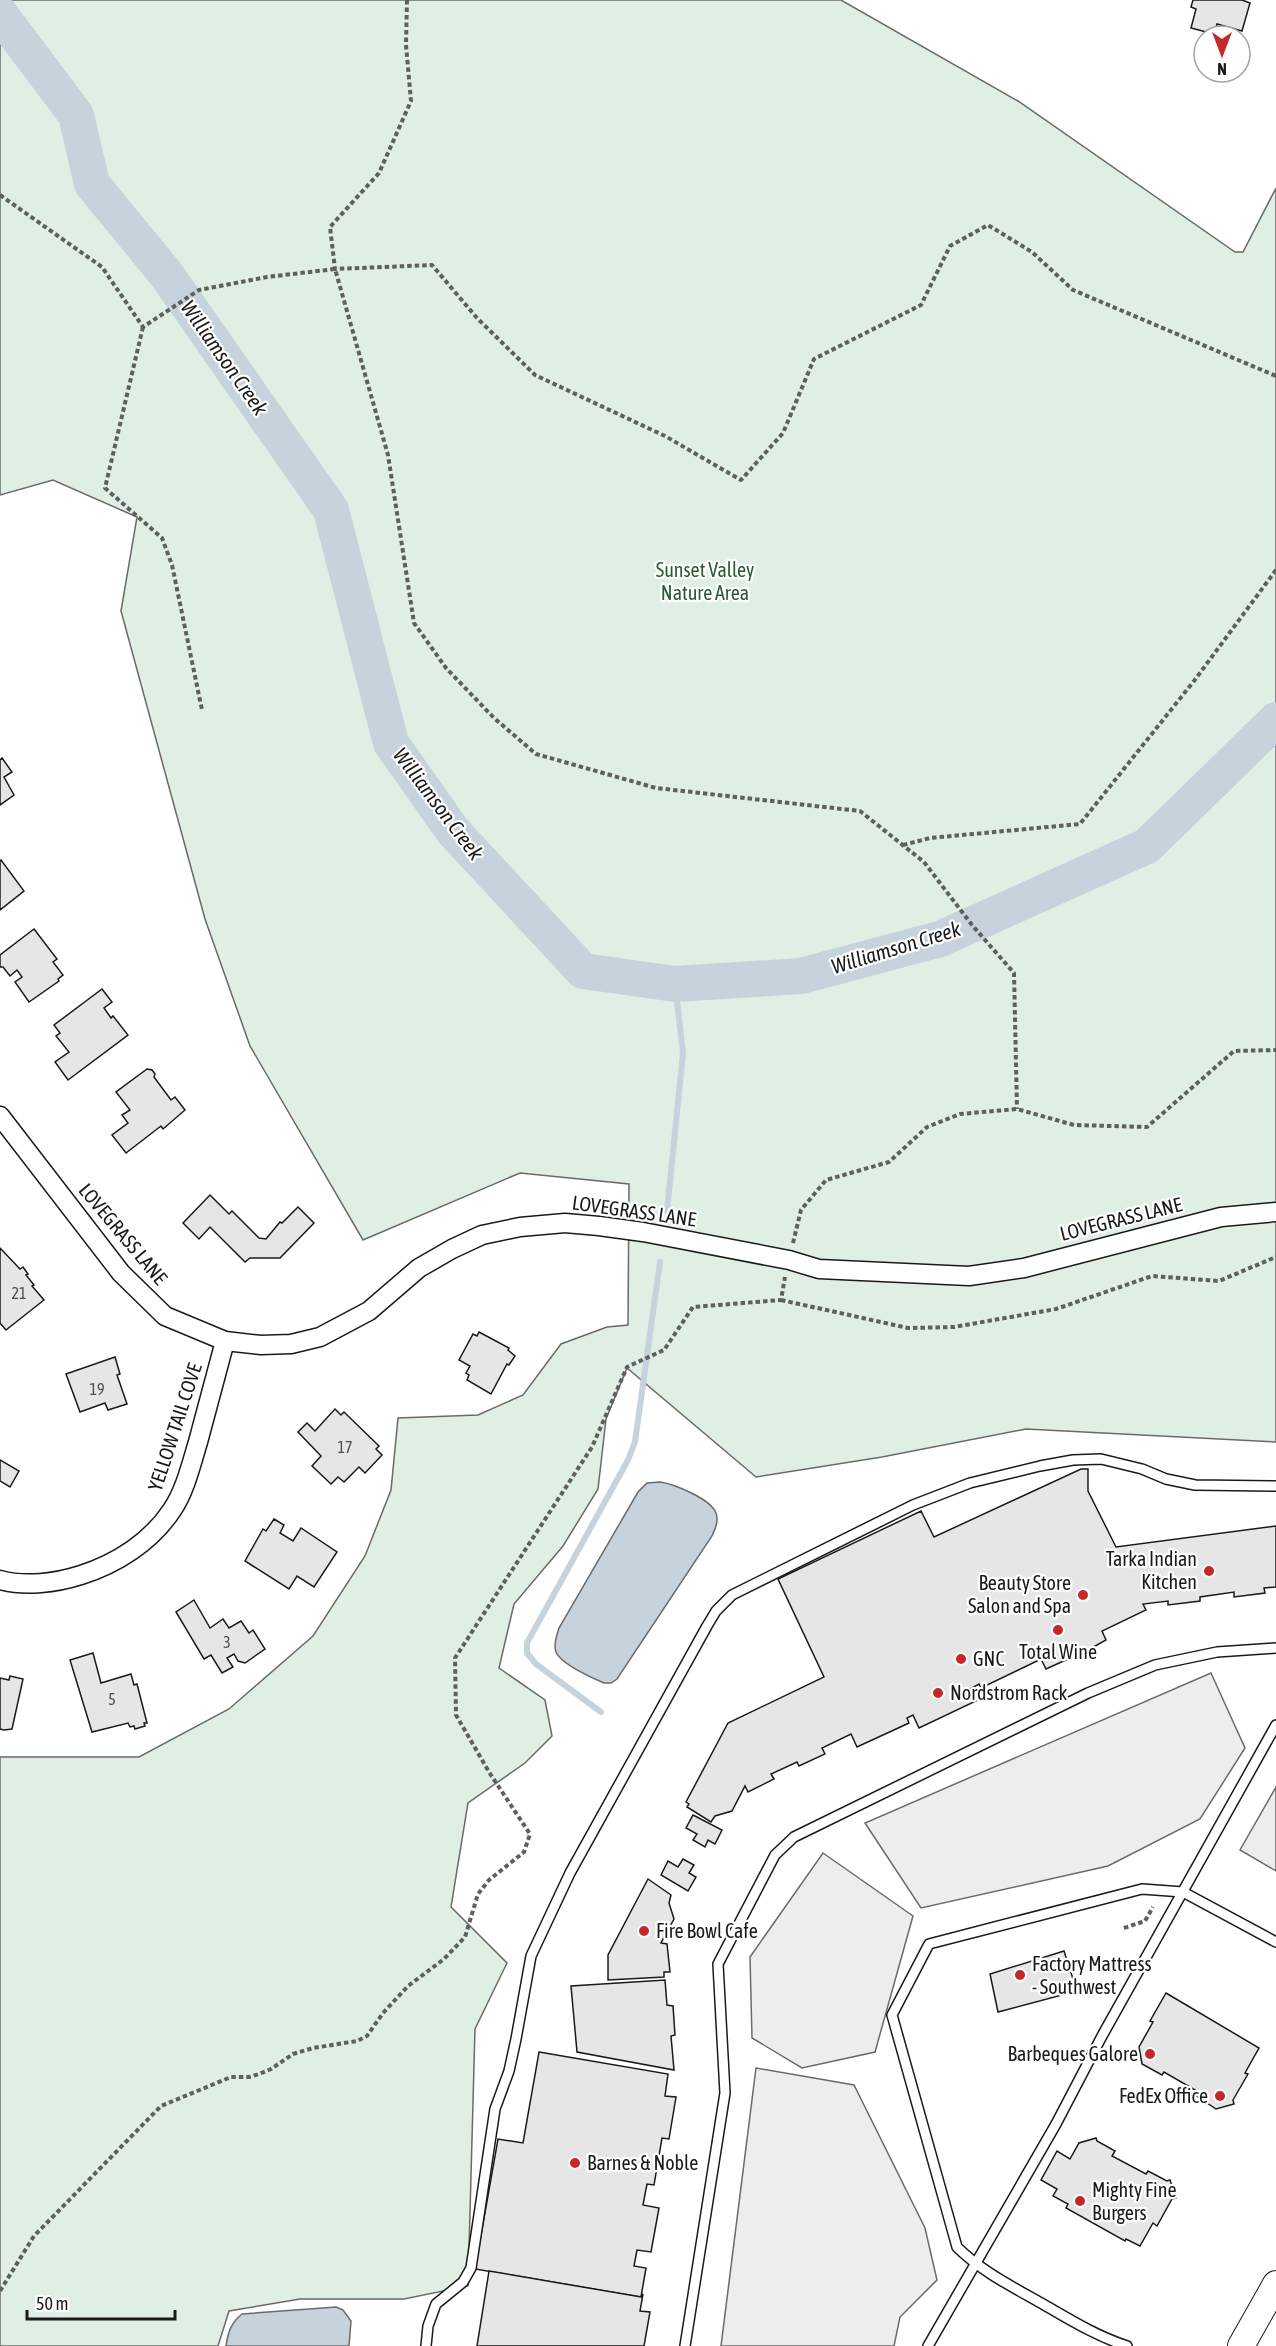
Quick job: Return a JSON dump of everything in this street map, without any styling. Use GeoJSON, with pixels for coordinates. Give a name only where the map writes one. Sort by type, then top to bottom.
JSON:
{"type":"FeatureCollection","features":[{"type":"Feature","properties":{"kind":"main road"},"geometry":{"type":"LineString","coordinates":[[1241,2346],[1276,2284]]}},
{"type":"Feature","properties":{"kind":"main road"},"geometry":{"type":"LineString","coordinates":[[1259,2346],[1276,2315]]}},
{"type":"Feature","properties":{"kind":"street","name":"LOVEGRASS LANE"},"geometry":{"type":"LineString","coordinates":[[0,1116],[121,1273],[165,1316],[225,1341],[261,1345],[291,1344],[320,1337],[369,1311],[419,1268],[452,1249],[482,1235],[520,1227],[565,1223],[643,1232],[789,1260],[819,1269],[969,1276],[1024,1268],[1221,1217],[1276,1212]]}},
{"type":"Feature","properties":{"kind":"street","name":"YELLOW TAIL COVE"},"geometry":{"type":"LineString","coordinates":[[0,1580],[34,1583],[74,1577],[99,1570],[151,1535],[172,1510],[184,1486],[225,1341]]}},
{"type":"Feature","properties":{"kind":"lane"},"geometry":{"type":"LineString","coordinates":[[426,2346],[428,2326],[436,2304],[463,2282],[471,2268],[495,2109],[516,2039],[531,1956],[570,1874],[706,1626],[732,1594],[913,1505],[970,1483],[1040,1466],[1073,1460],[1101,1459],[1142,1468],[1166,1479],[1195,1485],[1276,1486]]}},
{"type":"Feature","properties":{"kind":"lane"},"geometry":{"type":"LineString","coordinates":[[686,2346],[725,2093],[718,1964],[775,1855],[794,1837],[1088,1693],[1146,1668],[1217,1652],[1276,1648]]}},
{"type":"Feature","properties":{"kind":"lane"},"geometry":{"type":"LineString","coordinates":[[928,2346],[1056,2124],[1276,1725]]}},
{"type":"Feature","properties":{"kind":"lane"},"geometry":{"type":"LineString","coordinates":[[1127,2346],[1108,2342],[974,2264],[957,2247],[892,2015],[929,1944],[1142,1889],[1183,1892],[1276,1942]]}},
{"type":"Feature","properties":{"kind":"path"},"geometry":{"type":"LineString","coordinates":[[407,0],[406,45],[411,101],[379,173],[330,226],[335,269],[388,455],[414,622],[446,668],[494,718],[536,754],[656,788],[861,811],[924,862],[972,925],[1014,973],[1017,1109]]}},
{"type":"Feature","properties":{"kind":"path"},"geometry":{"type":"LineString","coordinates":[[0,195],[102,267],[143,327]]}},
{"type":"Feature","properties":{"kind":"path"},"geometry":{"type":"LineString","coordinates":[[202,710],[172,565],[162,538],[105,488],[143,327],[199,290],[267,277],[335,269],[432,265],[477,318],[535,375],[665,436],[741,480],[783,433],[814,359],[921,305],[950,246],[988,225],[1032,252],[1073,290],[1276,376]]}},
{"type":"Feature","properties":{"kind":"path"},"geometry":{"type":"LineString","coordinates":[[902,845],[930,838],[1080,824],[1194,681],[1276,570]]}},
{"type":"Feature","properties":{"kind":"path"},"geometry":{"type":"LineString","coordinates":[[781,1300],[801,1210],[826,1180],[889,1162],[927,1127],[960,1114],[1017,1109],[1074,1125],[1147,1127],[1234,1052],[1276,1050]]}},
{"type":"Feature","properties":{"kind":"path"},"geometry":{"type":"LineString","coordinates":[[0,2291],[34,2236],[161,2106],[231,2077],[249,2077],[259,2074],[293,2054],[313,2048],[357,2041],[367,2036],[383,2013],[408,1986],[444,1959],[465,1937],[478,1894],[489,1880],[524,1852],[530,1834],[489,1772],[456,1715],[455,1658],[592,1447],[627,1367],[664,1350],[693,1307],[781,1300],[909,1328],[954,1327],[1056,1309],[1152,1276],[1219,1281],[1276,1257]]}},
{"type":"Feature","properties":{"kind":"path"},"geometry":{"type":"LineString","coordinates":[[1124,1928],[1145,1921],[1153,1907]]}},
{"type":"Feature","properties":{"kind":"green space","name":"Sunset Valley Nature Area"},"geometry":{"type":"Polygon","coordinates":[[[0,0],[841,0],[1018,101],[1235,252],[1243,252],[1276,188],[1276,1442],[1026,1429],[882,1457],[756,1477],[627,1368],[606,1419],[598,1489],[563,1546],[514,1604],[499,1668],[545,1700],[552,1736],[525,1763],[468,1803],[451,1907],[507,1963],[475,2029],[468,2286],[404,2299],[300,2299],[229,2311],[218,2346],[0,2346],[0,1757],[139,1757],[229,1709],[313,1636],[365,1556],[391,1490],[398,1418],[478,1415],[523,1395],[561,1344],[607,1327],[628,1325],[629,1184],[520,1173],[363,1240],[250,1046],[205,919],[121,611],[137,517],[53,480],[0,495],[0,0]]]}},
{"type":"Feature","properties":{"kind":"shaded area"},"geometry":{"type":"Polygon","coordinates":[[[660,1482],[683,1489],[707,1503],[716,1513],[716,1525],[712,1536],[617,1679],[611,1683],[604,1683],[577,1670],[559,1657],[555,1649],[556,1637],[559,1628],[638,1492],[647,1483],[660,1482]]]}},
{"type":"Feature","properties":{"kind":"shaded area"},"geometry":{"type":"Polygon","coordinates":[[[1211,1673],[1245,1748],[1200,1819],[1108,1866],[921,1908],[865,1823],[1211,1673]]]}},
{"type":"Feature","properties":{"kind":"shaded area"},"geometry":{"type":"Polygon","coordinates":[[[1276,1787],[1276,1871],[1240,1850],[1276,1787]]]}},
{"type":"Feature","properties":{"kind":"shaded area"},"geometry":{"type":"Polygon","coordinates":[[[823,1853],[913,1916],[875,2052],[802,2068],[752,2038],[750,1957],[823,1853]]]}},
{"type":"Feature","properties":{"kind":"shaded area"},"geometry":{"type":"Polygon","coordinates":[[[756,2068],[854,2085],[925,2228],[937,2280],[900,2317],[894,2346],[721,2346],[756,2068]]]}},
{"type":"Feature","properties":{"kind":"shaded area"},"geometry":{"type":"Polygon","coordinates":[[[336,2307],[343,2310],[351,2321],[349,2346],[226,2346],[231,2328],[242,2314],[336,2307]]]}},
{"type":"Feature","properties":{"kind":"building"},"geometry":{"type":"Polygon","coordinates":[[[1193,0],[1242,0],[1250,3],[1244,24],[1192,24],[1196,9],[1191,7],[1193,0]]]}},
{"type":"Feature","properties":{"kind":"building"},"geometry":{"type":"Polygon","coordinates":[[[2,758],[12,772],[4,777],[14,795],[0,805],[0,760],[2,758]]]}},
{"type":"Feature","properties":{"kind":"building"},"geometry":{"type":"Polygon","coordinates":[[[0,861],[24,891],[0,910],[0,861]]]}},
{"type":"Feature","properties":{"kind":"building"},"geometry":{"type":"Polygon","coordinates":[[[34,929],[57,959],[53,962],[63,975],[58,979],[59,981],[29,1002],[15,982],[22,977],[17,970],[10,976],[3,967],[0,967],[0,955],[34,929]]]}},
{"type":"Feature","properties":{"kind":"building"},"geometry":{"type":"Polygon","coordinates":[[[102,989],[112,1002],[104,1008],[128,1035],[68,1080],[55,1062],[69,1052],[56,1036],[60,1033],[54,1025],[102,989]]]}},
{"type":"Feature","properties":{"kind":"building"},"geometry":{"type":"Polygon","coordinates":[[[147,1069],[152,1070],[154,1077],[171,1100],[175,1097],[185,1110],[163,1129],[161,1126],[126,1153],[112,1135],[128,1123],[122,1115],[130,1110],[116,1092],[147,1069]]]}},
{"type":"Feature","properties":{"kind":"building"},"geometry":{"type":"Polygon","coordinates":[[[210,1195],[229,1214],[232,1211],[259,1238],[266,1239],[280,1222],[282,1223],[298,1207],[314,1223],[280,1258],[250,1258],[245,1262],[210,1227],[199,1239],[183,1223],[210,1195]]]}},
{"type":"Feature","properties":{"kind":"building"},"geometry":{"type":"Polygon","coordinates":[[[0,1248],[20,1269],[23,1267],[34,1285],[32,1286],[44,1300],[6,1330],[0,1323],[0,1248]]]}},
{"type":"Feature","properties":{"kind":"building"},"geometry":{"type":"Polygon","coordinates":[[[479,1332],[509,1348],[508,1350],[515,1356],[509,1365],[507,1364],[491,1394],[467,1380],[469,1375],[466,1373],[470,1366],[459,1360],[473,1334],[477,1336],[479,1332]]]}},
{"type":"Feature","properties":{"kind":"building"},"geometry":{"type":"Polygon","coordinates":[[[115,1357],[120,1374],[117,1375],[127,1404],[108,1410],[105,1403],[80,1412],[66,1374],[115,1357]]]}},
{"type":"Feature","properties":{"kind":"building"},"geometry":{"type":"Polygon","coordinates":[[[335,1409],[341,1415],[344,1412],[379,1446],[376,1449],[382,1455],[365,1473],[359,1467],[344,1482],[338,1477],[331,1484],[312,1466],[321,1456],[298,1432],[307,1423],[315,1431],[335,1409]]]}},
{"type":"Feature","properties":{"kind":"building"},"geometry":{"type":"Polygon","coordinates":[[[0,1460],[19,1471],[10,1487],[0,1481],[0,1460]]]}},
{"type":"Feature","properties":{"kind":"building"},"geometry":{"type":"Polygon","coordinates":[[[1081,1469],[1088,1469],[1088,1491],[1116,1547],[1276,1526],[1276,1587],[1264,1588],[1265,1593],[1234,1597],[1234,1592],[1200,1597],[1200,1601],[1168,1605],[1168,1601],[1143,1604],[1146,1610],[1102,1631],[1106,1640],[1090,1649],[1046,1669],[1041,1659],[981,1688],[979,1684],[970,1689],[976,1701],[919,1728],[913,1715],[907,1718],[909,1723],[857,1747],[851,1734],[822,1748],[825,1754],[799,1766],[797,1762],[771,1774],[774,1779],[748,1792],[745,1786],[732,1811],[715,1816],[711,1822],[687,1807],[689,1804],[686,1802],[728,1723],[824,1677],[778,1579],[921,1511],[934,1537],[1081,1469]]]}},
{"type":"Feature","properties":{"kind":"building"},"geometry":{"type":"Polygon","coordinates":[[[274,1519],[284,1525],[280,1533],[293,1541],[301,1528],[337,1552],[314,1587],[297,1576],[289,1589],[245,1561],[263,1529],[266,1531],[274,1519]]]}},
{"type":"Feature","properties":{"kind":"building"},"geometry":{"type":"Polygon","coordinates":[[[194,1600],[210,1628],[223,1619],[229,1628],[241,1621],[249,1633],[253,1630],[265,1649],[245,1663],[238,1661],[234,1654],[227,1658],[233,1667],[222,1673],[211,1655],[204,1659],[176,1612],[194,1600]]]}},
{"type":"Feature","properties":{"kind":"building"},"geometry":{"type":"Polygon","coordinates":[[[93,1653],[101,1683],[131,1674],[134,1685],[137,1684],[147,1723],[144,1723],[145,1726],[135,1729],[128,1723],[92,1732],[70,1660],[93,1653]]]}},
{"type":"Feature","properties":{"kind":"building"},"geometry":{"type":"Polygon","coordinates":[[[10,1676],[23,1679],[12,1729],[4,1730],[0,1729],[0,1678],[9,1680],[10,1676]]]}},
{"type":"Feature","properties":{"kind":"building"},"geometry":{"type":"Polygon","coordinates":[[[693,1815],[722,1830],[715,1844],[708,1840],[705,1847],[693,1840],[697,1834],[686,1828],[693,1815]]]}},
{"type":"Feature","properties":{"kind":"building"},"geometry":{"type":"Polygon","coordinates":[[[683,1859],[694,1865],[689,1873],[696,1877],[688,1891],[661,1875],[668,1861],[678,1867],[683,1859]]]}},
{"type":"Feature","properties":{"kind":"building","name":"Fire Bowl Cafe"},"geometry":{"type":"Polygon","coordinates":[[[648,1879],[671,1895],[669,1903],[674,1919],[661,1943],[667,1944],[670,1972],[664,1972],[664,1977],[608,1980],[608,1955],[648,1879]]]}},
{"type":"Feature","properties":{"kind":"building"},"geometry":{"type":"Polygon","coordinates":[[[1064,1951],[1077,1991],[998,2012],[990,1974],[1064,1951]]]}},
{"type":"Feature","properties":{"kind":"building"},"geometry":{"type":"Polygon","coordinates":[[[665,1980],[667,2005],[673,2006],[675,2035],[671,2036],[674,2070],[577,2052],[571,1986],[665,1980]]]}},
{"type":"Feature","properties":{"kind":"building"},"geometry":{"type":"Polygon","coordinates":[[[1166,1993],[1259,2048],[1245,2073],[1248,2074],[1233,2100],[1234,2104],[1216,2109],[1195,2095],[1197,2091],[1164,2072],[1162,2075],[1142,2064],[1139,2047],[1166,1993]]]}},
{"type":"Feature","properties":{"kind":"building","name":"Barnes & Noble"},"geometry":{"type":"Polygon","coordinates":[[[539,2052],[668,2074],[665,2096],[676,2097],[669,2139],[662,2138],[654,2185],[647,2184],[643,2205],[659,2208],[651,2252],[637,2250],[634,2266],[646,2268],[641,2297],[475,2269],[498,2139],[523,2143],[539,2052]]]}},
{"type":"Feature","properties":{"kind":"building"},"geometry":{"type":"Polygon","coordinates":[[[1096,2138],[1097,2141],[1115,2151],[1112,2156],[1146,2174],[1148,2171],[1167,2181],[1170,2180],[1176,2198],[1172,2199],[1157,2226],[1153,2223],[1140,2246],[1126,2239],[1125,2241],[1066,2208],[1068,2204],[1053,2196],[1057,2189],[1041,2180],[1057,2151],[1070,2159],[1079,2143],[1096,2138]]]}},
{"type":"Feature","properties":{"kind":"building"},"geometry":{"type":"Polygon","coordinates":[[[489,2271],[641,2297],[643,2294],[640,2311],[650,2312],[644,2346],[477,2346],[489,2271]]]}},
{"type":"Feature","properties":{"kind":"waterway","name":"Williamson Creek"},"geometry":{"type":"LineString","coordinates":[[0,14],[76,115],[92,184],[166,274],[331,510],[391,743],[453,831],[583,971],[675,984],[801,976],[940,939],[1147,846],[1276,720]]}},
{"type":"Feature","properties":{"kind":"waterway"},"geometry":{"type":"LineString","coordinates":[[667,1211],[683,1053],[675,984]]}},
{"type":"Feature","properties":{"kind":"waterway"},"geometry":{"type":"LineString","coordinates":[[601,1712],[536,1664],[527,1653],[527,1643],[628,1460],[635,1442],[660,1262]]}},
{"type":"Feature","properties":{"kind":"place","name":"Tarka Indian Kitchen"},"geometry":{"type":"Point","coordinates":[1209,1571]}},
{"type":"Feature","properties":{"kind":"place","name":"Beauty Store Salon and Spa"},"geometry":{"type":"Point","coordinates":[1083,1595]}},
{"type":"Feature","properties":{"kind":"place","name":"Total Wine"},"geometry":{"type":"Point","coordinates":[1058,1630]}},
{"type":"Feature","properties":{"kind":"place","name":"GNC"},"geometry":{"type":"Point","coordinates":[961,1659]}},
{"type":"Feature","properties":{"kind":"place","name":"Nordstrom Rack"},"geometry":{"type":"Point","coordinates":[938,1693]}},
{"type":"Feature","properties":{"kind":"place","name":"Fire Bowl Cafe"},"geometry":{"type":"Point","coordinates":[644,1931]}},
{"type":"Feature","properties":{"kind":"place","name":"Factory Mattress - Southwest"},"geometry":{"type":"Point","coordinates":[1020,1975]}},
{"type":"Feature","properties":{"kind":"place","name":"Barbeques Galore"},"geometry":{"type":"Point","coordinates":[1150,2054]}},
{"type":"Feature","properties":{"kind":"place","name":"FedEx Office"},"geometry":{"type":"Point","coordinates":[1220,2096]}},
{"type":"Feature","properties":{"kind":"place","name":"Barnes & Noble"},"geometry":{"type":"Point","coordinates":[575,2163]}},
{"type":"Feature","properties":{"kind":"place","name":"Mighty Fine Burgers"},"geometry":{"type":"Point","coordinates":[1080,2201]}}]}
